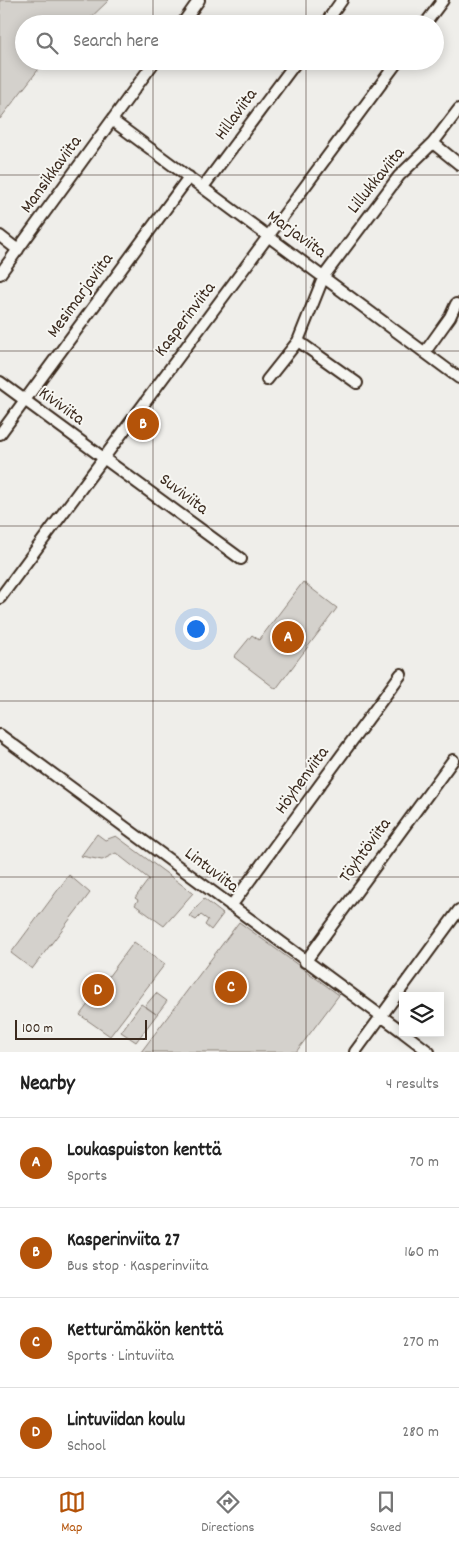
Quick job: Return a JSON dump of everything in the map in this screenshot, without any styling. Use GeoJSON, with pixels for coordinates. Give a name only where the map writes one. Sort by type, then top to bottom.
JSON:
{"type":"FeatureCollection","features":[{"type":"Feature","properties":{"kind":"street"},"geometry":{"type":"LineString","coordinates":[[188,15],[199,0]]}},
{"type":"Feature","properties":{"kind":"street"},"geometry":{"type":"LineString","coordinates":[[331,15],[342,0]]}},
{"type":"Feature","properties":{"kind":"street"},"geometry":{"type":"LineString","coordinates":[[432,15],[443,0]]}},
{"type":"Feature","properties":{"kind":"street","name":"Mansikkaviita"},"geometry":{"type":"LineString","coordinates":[[0,274],[149,70]]}},
{"type":"Feature","properties":{"kind":"street","name":"Hillaviita"},"geometry":{"type":"LineString","coordinates":[[203,187],[290,70]]}},
{"type":"Feature","properties":{"kind":"street","name":"Kasperinviita"},"geometry":{"type":"LineString","coordinates":[[0,598],[391,70]]}},
{"type":"Feature","properties":{"kind":"street","name":"Lillukkaviita"},"geometry":{"type":"LineString","coordinates":[[268,380],[298,340],[324,276],[399,176],[433,143],[459,109]]}},
{"type":"Feature","properties":{"kind":"street","name":"Marjaviita"},"geometry":{"type":"LineString","coordinates":[[113,121],[269,235],[459,378]]}},
{"type":"Feature","properties":{"kind":"street"},"geometry":{"type":"LineString","coordinates":[[433,143],[459,164]]}},
{"type":"Feature","properties":{"kind":"street","name":"Mesimarjaviita"},"geometry":{"type":"LineString","coordinates":[[0,434],[189,176]]}},
{"type":"Feature","properties":{"kind":"street"},"geometry":{"type":"LineString","coordinates":[[0,236],[18,250]]}},
{"type":"Feature","properties":{"kind":"street"},"geometry":{"type":"LineString","coordinates":[[425,352],[450,317],[456,304]]}},
{"type":"Feature","properties":{"kind":"street"},"geometry":{"type":"LineString","coordinates":[[298,340],[357,383]]}},
{"type":"Feature","properties":{"kind":"street","name":"Kiviviita"},"geometry":{"type":"LineString","coordinates":[[0,382],[104,457]]}},
{"type":"Feature","properties":{"kind":"street","name":"Suviviita"},"geometry":{"type":"LineString","coordinates":[[104,457],[241,559]]}},
{"type":"Feature","properties":{"kind":"street","name":"Höyhenviita"},"geometry":{"type":"LineString","coordinates":[[231,906],[401,674]]}},
{"type":"Feature","properties":{"kind":"street","name":"Lintuviita"},"geometry":{"type":"LineString","coordinates":[[0,735],[399,1030]]}},
{"type":"Feature","properties":{"kind":"street","name":"Töyhtöviita"},"geometry":{"type":"LineString","coordinates":[[305,962],[452,760]]}},
{"type":"Feature","properties":{"kind":"street"},"geometry":{"type":"LineString","coordinates":[[354,1052],[459,910]]}},
{"type":"Feature","properties":{"kind":"street","name":"Lintuviita"},"geometry":{"type":"LineString","coordinates":[[409,1037],[430,1052]]}},
{"type":"Feature","properties":{"kind":"shaded area"},"geometry":{"type":"Polygon","coordinates":[[[0,0],[109,0],[93,15],[15,15],[15,70],[38,70],[0,119],[0,0]]]}},
{"type":"Feature","properties":{"kind":"shaded area"},"geometry":{"type":"Polygon","coordinates":[[[303,582],[337,608],[276,689],[234,657],[252,635],[259,640],[303,582]]]}},
{"type":"Feature","properties":{"kind":"shaded area"},"geometry":{"type":"Polygon","coordinates":[[[97,834],[105,840],[116,836],[193,893],[164,926],[135,905],[138,900],[135,898],[149,879],[116,853],[102,860],[81,856],[97,834]]]}},
{"type":"Feature","properties":{"kind":"shaded area"},"geometry":{"type":"Polygon","coordinates":[[[69,875],[90,893],[32,969],[11,953],[69,875]]]}},
{"type":"Feature","properties":{"kind":"shaded area"},"geometry":{"type":"Polygon","coordinates":[[[204,899],[223,914],[211,930],[205,925],[208,920],[201,915],[196,920],[189,916],[204,899]]]}},
{"type":"Feature","properties":{"kind":"shaded area"},"geometry":{"type":"Polygon","coordinates":[[[239,922],[339,995],[296,1052],[141,1052],[239,922]]]}},
{"type":"Feature","properties":{"kind":"shaded area"},"geometry":{"type":"Polygon","coordinates":[[[134,942],[165,964],[110,1036],[80,1015],[134,942]]]}},
{"type":"Feature","properties":{"kind":"shaded area"},"geometry":{"type":"Polygon","coordinates":[[[156,993],[167,1001],[136,1042],[121,1032],[141,1004],[156,1014],[145,1006],[156,993]]]}},
{"type":"Feature","properties":{"kind":"place","name":"Kasperinviita 27"},"geometry":{"type":"Point","coordinates":[143,424]}},
{"type":"Feature","properties":{"kind":"place","name":"Loukaspuiston kenttä"},"geometry":{"type":"Point","coordinates":[288,637]}},
{"type":"Feature","properties":{"kind":"place","name":"Ketturämäkön kenttä"},"geometry":{"type":"Point","coordinates":[231,987]}},
{"type":"Feature","properties":{"kind":"place","name":"Lintuviidan koulu"},"geometry":{"type":"Point","coordinates":[98,990]}}]}
